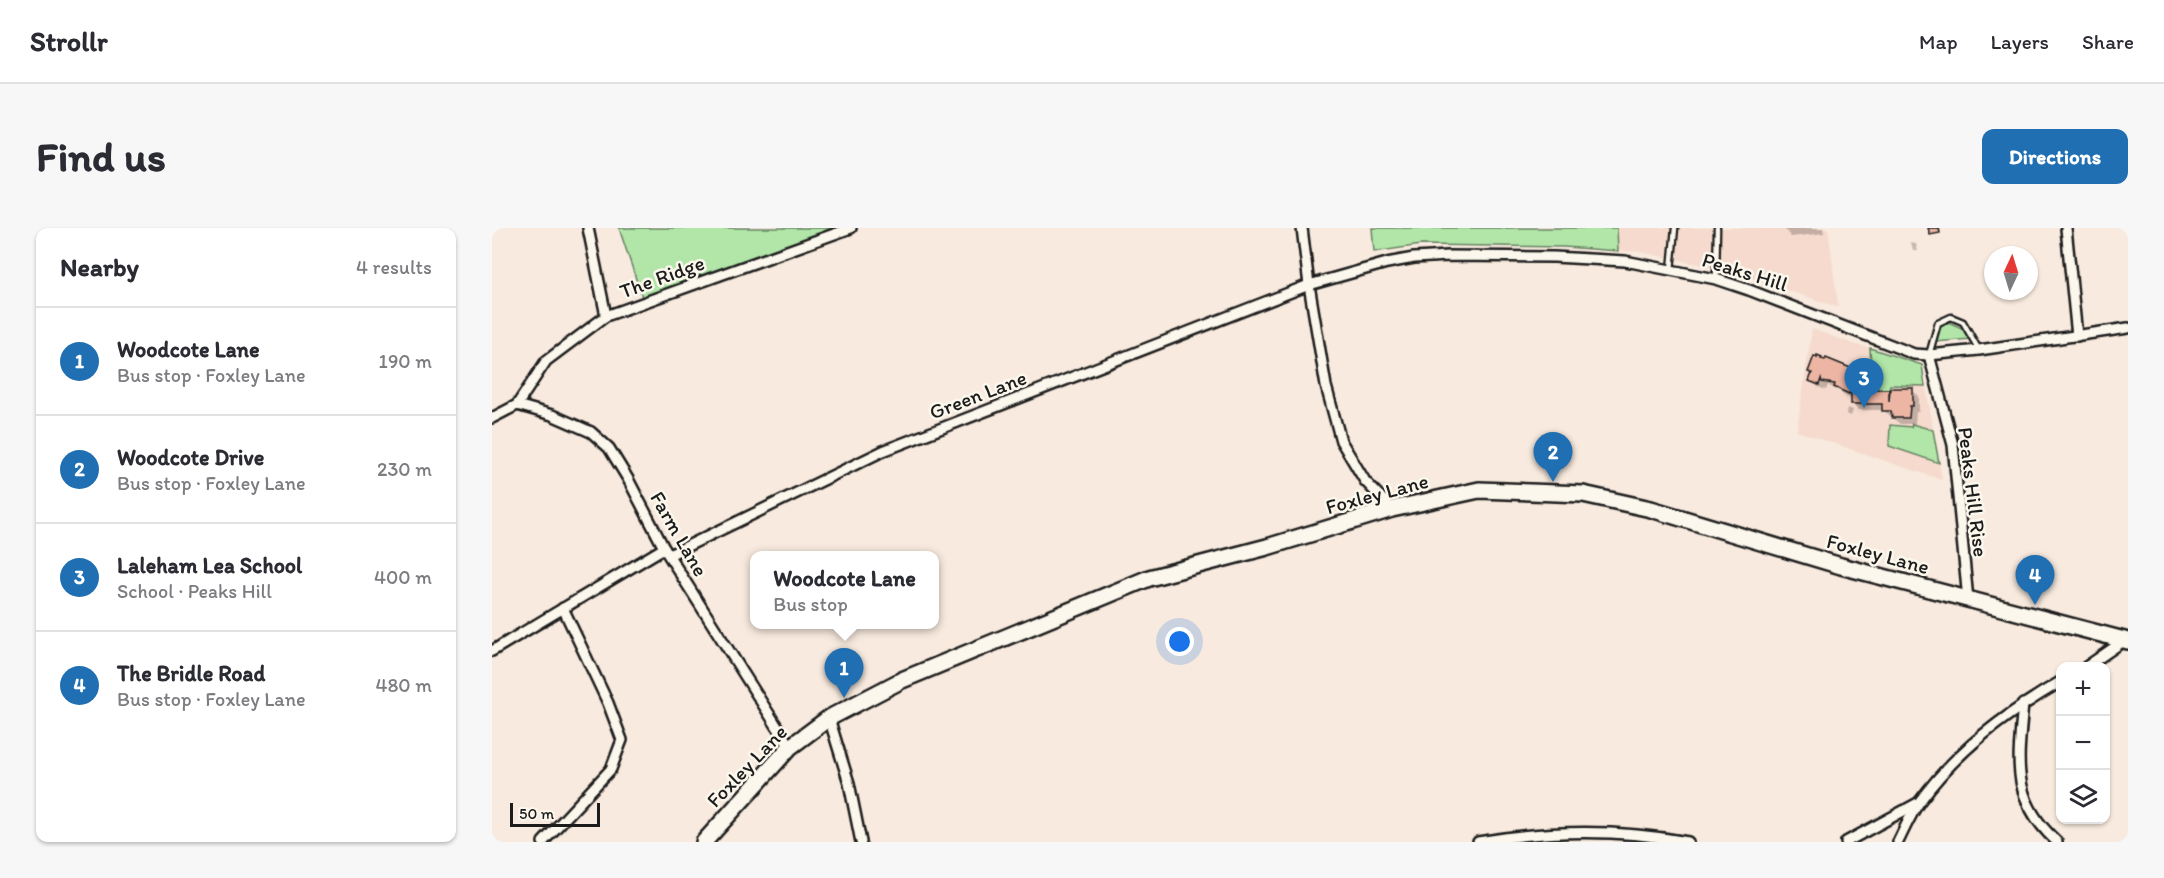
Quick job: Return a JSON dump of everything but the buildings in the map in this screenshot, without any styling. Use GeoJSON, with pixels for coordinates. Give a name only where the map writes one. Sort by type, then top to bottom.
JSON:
{"type":"FeatureCollection","features":[{"type":"Feature","properties":{"kind":"main road","name":"Foxley Lane"},"geometry":{"type":"LineString","coordinates":[[704,842],[790,747],[829,718],[902,680],[1149,578],[1267,547],[1392,509],[1479,490],[1583,494],[1651,509],[1841,566],[2127,640]]}},
{"type":"Feature","properties":{"kind":"street"},"geometry":{"type":"LineString","coordinates":[[588,228],[606,316]]}},
{"type":"Feature","properties":{"kind":"street","name":"The Ridge"},"geometry":{"type":"LineString","coordinates":[[517,405],[546,361],[606,316],[850,228]]}},
{"type":"Feature","properties":{"kind":"street"},"geometry":{"type":"LineString","coordinates":[[1302,228],[1326,386],[1341,441],[1365,481],[1392,509]]}},
{"type":"Feature","properties":{"kind":"street"},"geometry":{"type":"LineString","coordinates":[[2066,228],[2077,336]]}},
{"type":"Feature","properties":{"kind":"street","name":"Peaks Hill"},"geometry":{"type":"LineString","coordinates":[[1309,285],[1387,263],[1414,258],[1554,257],[1625,261],[1716,279],[1782,301],[1914,354],[1929,355],[1979,350],[2128,328]]}},
{"type":"Feature","properties":{"kind":"street","name":"Green Lane"},"geometry":{"type":"LineString","coordinates":[[492,651],[562,608],[666,551],[883,451],[1309,285]]}},
{"type":"Feature","properties":{"kind":"street","name":"Peaks Hill Rise"},"geometry":{"type":"LineString","coordinates":[[1929,355],[1953,445],[1968,600]]}},
{"type":"Feature","properties":{"kind":"street"},"geometry":{"type":"LineString","coordinates":[[492,418],[517,405]]}},
{"type":"Feature","properties":{"kind":"street","name":"Farm Lane"},"geometry":{"type":"LineString","coordinates":[[517,405],[552,415],[591,432],[609,448],[666,551],[790,747]]}},
{"type":"Feature","properties":{"kind":"street"},"geometry":{"type":"LineString","coordinates":[[543,842],[611,769],[622,740],[608,703],[562,608]]}},
{"type":"Feature","properties":{"kind":"street"},"geometry":{"type":"LineString","coordinates":[[2092,662],[2127,640]]}},
{"type":"Feature","properties":{"kind":"street"},"geometry":{"type":"LineString","coordinates":[[1898,842],[1919,802],[1948,767],[1976,739],[2023,704],[2056,685]]}},
{"type":"Feature","properties":{"kind":"street"},"geometry":{"type":"LineString","coordinates":[[2023,704],[2018,768],[2021,789],[2026,803],[2057,842]]}},
{"type":"Feature","properties":{"kind":"street"},"geometry":{"type":"LineString","coordinates":[[829,718],[849,783],[861,842]]}},
{"type":"Feature","properties":{"kind":"street"},"geometry":{"type":"LineString","coordinates":[[1846,842],[1919,802]]}},
{"type":"Feature","properties":{"kind":"street"},"geometry":{"type":"LineString","coordinates":[[1478,842],[1573,833],[1618,834],[1688,842]]}},
{"type":"Feature","properties":{"kind":"lane"},"geometry":{"type":"LineString","coordinates":[[1671,270],[1675,228]]}},
{"type":"Feature","properties":{"kind":"lane"},"geometry":{"type":"LineString","coordinates":[[1716,228],[1716,279]]}},
{"type":"Feature","properties":{"kind":"lane"},"geometry":{"type":"LineString","coordinates":[[1929,355],[1938,323],[1951,317],[1963,322],[1979,350]]}},
{"type":"Feature","properties":{"kind":"shaded area"},"geometry":{"type":"Polygon","coordinates":[[[1372,228],[1828,228],[1838,307],[1722,269],[1641,252],[1562,246],[1421,245],[1374,252],[1372,228]]]}},
{"type":"Feature","properties":{"kind":"shaded area"},"geometry":{"type":"Polygon","coordinates":[[[1812,329],[1922,365],[1942,480],[1797,431],[1812,329]]]}},
{"type":"Feature","properties":{"kind":"green space"},"geometry":{"type":"Polygon","coordinates":[[[619,228],[851,228],[644,303],[619,228]]]}},
{"type":"Feature","properties":{"kind":"green space"},"geometry":{"type":"Polygon","coordinates":[[[1372,228],[1617,228],[1618,251],[1564,247],[1421,245],[1374,252],[1372,228]]]}},
{"type":"Feature","properties":{"kind":"green space"},"geometry":{"type":"Polygon","coordinates":[[[1948,322],[1962,328],[1970,339],[1935,342],[1940,325],[1948,322]]]}},
{"type":"Feature","properties":{"kind":"green space"},"geometry":{"type":"Polygon","coordinates":[[[1870,348],[1922,365],[1925,386],[1890,385],[1889,389],[1875,389],[1872,384],[1870,348]]]}},
{"type":"Feature","properties":{"kind":"green space"},"geometry":{"type":"Polygon","coordinates":[[[1912,424],[1933,430],[1939,463],[1889,446],[1890,425],[1911,427],[1912,424]]]}},
{"type":"Feature","properties":{"kind":"place","name":"Laleham Lea School"},"geometry":{"type":"Point","coordinates":[1864,408]}},
{"type":"Feature","properties":{"kind":"place","name":"Woodcote Drive"},"geometry":{"type":"Point","coordinates":[1553,482]}},
{"type":"Feature","properties":{"kind":"place","name":"The Bridle Road"},"geometry":{"type":"Point","coordinates":[2035,605]}},
{"type":"Feature","properties":{"kind":"place","name":"Woodcote Lane"},"geometry":{"type":"Point","coordinates":[844,698]}}]}
